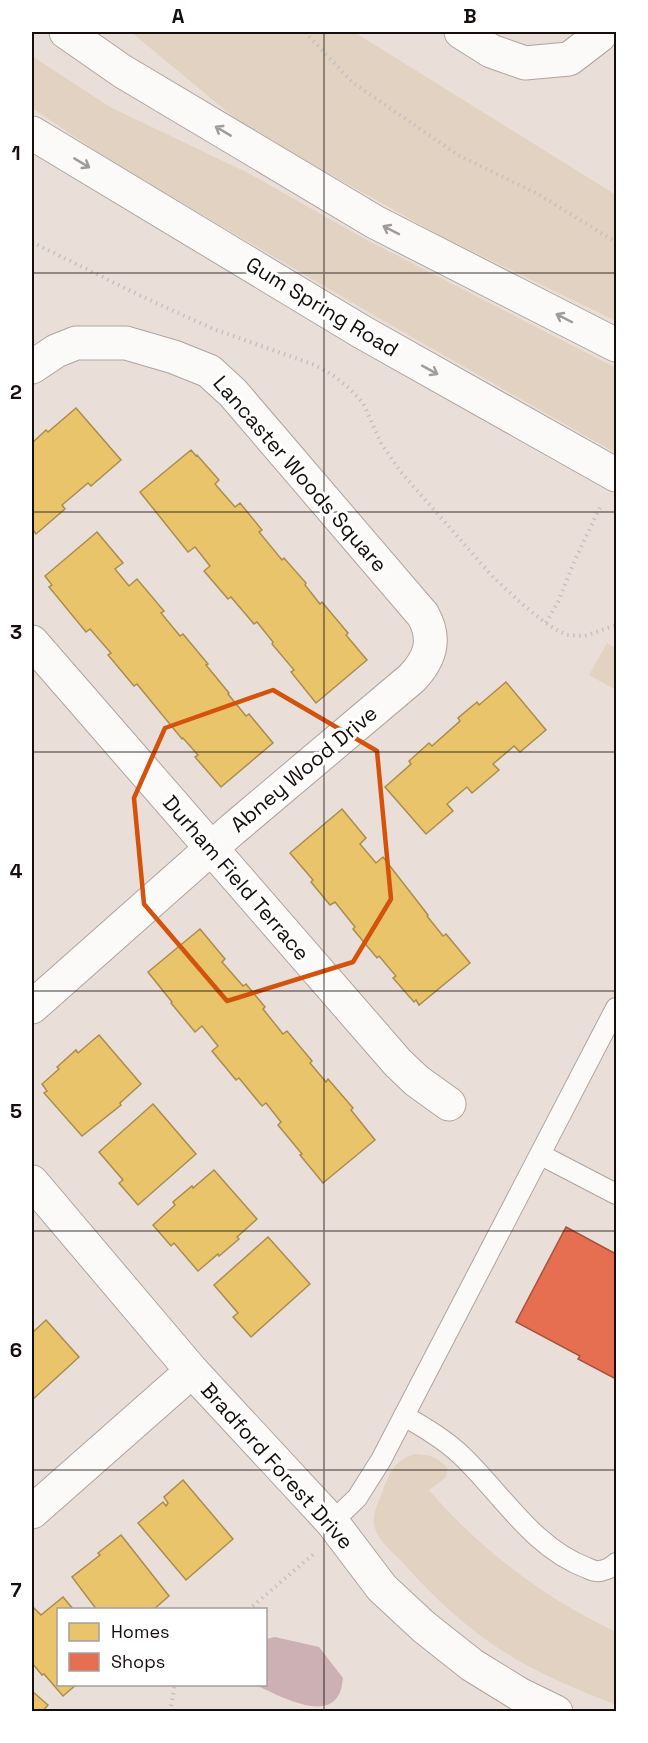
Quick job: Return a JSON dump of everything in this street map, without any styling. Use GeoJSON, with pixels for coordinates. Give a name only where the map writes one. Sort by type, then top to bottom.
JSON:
{"type":"FeatureCollection","features":[{"type":"Feature","properties":{"kind":"street"},"geometry":{"type":"LineString","coordinates":[[66,32],[122,71],[375,222],[616,345]]}},
{"type":"Feature","properties":{"kind":"street"},"geometry":{"type":"LineString","coordinates":[[461,32],[491,51],[525,63],[568,59],[602,32]]}},
{"type":"Feature","properties":{"kind":"street","name":"Gum Spring Road"},"geometry":{"type":"LineString","coordinates":[[32,133],[362,332],[616,475]]}},
{"type":"Feature","properties":{"kind":"street","name":"Lancaster Woods Square"},"geometry":{"type":"LineString","coordinates":[[32,367],[56,351],[76,343],[106,342],[126,344],[174,357],[209,371],[233,393],[423,615],[429,630],[430,644]]}},
{"type":"Feature","properties":{"kind":"street","name":"Durham Field Terrace"},"geometry":{"type":"LineString","coordinates":[[32,642],[398,1063],[417,1081],[449,1104]]}},
{"type":"Feature","properties":{"kind":"street","name":"Abney Wood Drive"},"geometry":{"type":"LineString","coordinates":[[32,1007],[412,678],[420,670],[429,654],[430,644]]}},
{"type":"Feature","properties":{"kind":"street","name":"Bradford Forest Drive"},"geometry":{"type":"LineString","coordinates":[[32,1182],[192,1371],[332,1522],[382,1588],[424,1627],[472,1665],[519,1694],[556,1712]]}},
{"type":"Feature","properties":{"kind":"street"},"geometry":{"type":"LineString","coordinates":[[32,1512],[192,1371]]}},
{"type":"Feature","properties":{"kind":"lane"},"geometry":{"type":"LineString","coordinates":[[332,1522],[357,1498],[381,1460],[616,1008]]}},
{"type":"Feature","properties":{"kind":"lane"},"geometry":{"type":"LineString","coordinates":[[541,1155],[616,1194]]}},
{"type":"Feature","properties":{"kind":"lane"},"geometry":{"type":"LineString","coordinates":[[404,1416],[441,1438],[461,1455],[532,1532],[559,1554],[598,1572],[611,1568],[616,1563]]}},
{"type":"Feature","properties":{"kind":"path"},"geometry":{"type":"LineString","coordinates":[[305,32],[352,82],[458,155],[536,193],[616,242]]}},
{"type":"Feature","properties":{"kind":"path"},"geometry":{"type":"LineString","coordinates":[[32,242],[139,296],[216,330],[315,365],[342,382],[363,403],[381,443],[400,471],[493,577],[530,611],[567,635],[585,636],[616,625]]}},
{"type":"Feature","properties":{"kind":"path"},"geometry":{"type":"LineString","coordinates":[[546,623],[558,602],[599,508]]}},
{"type":"Feature","properties":{"kind":"path"},"geometry":{"type":"LineString","coordinates":[[250,1608],[317,1552]]}},
{"type":"Feature","properties":{"kind":"path"},"geometry":{"type":"LineString","coordinates":[[170,1712],[175,1686]]}},
{"type":"Feature","properties":{"kind":"highlighted area"},"geometry":{"type":"Polygon","coordinates":[[[273,690],[377,751],[391,899],[353,962],[227,1001],[144,904],[134,798],[165,728],[273,690]]]}},
{"type":"Feature","properties":{"kind":"shaded area"},"geometry":{"type":"Polygon","coordinates":[[[131,32],[354,32],[616,195],[616,321],[441,236],[259,135],[225,110],[131,32]]]}},
{"type":"Feature","properties":{"kind":"shaded area"},"geometry":{"type":"Polygon","coordinates":[[[32,56],[110,107],[250,174],[363,238],[616,368],[616,453],[389,324],[114,163],[32,108],[32,56]]]}},
{"type":"Feature","properties":{"kind":"shaded area"},"geometry":{"type":"Polygon","coordinates":[[[607,643],[616,648],[616,690],[589,675],[607,643]]]}},
{"type":"Feature","properties":{"kind":"shaded area"},"geometry":{"type":"Polygon","coordinates":[[[415,1454],[434,1457],[448,1469],[445,1478],[429,1490],[492,1553],[564,1604],[616,1632],[616,1705],[544,1674],[488,1641],[429,1591],[383,1542],[374,1524],[377,1506],[393,1469],[402,1460],[415,1454]]]}},
{"type":"Feature","properties":{"kind":"shaded area"},"geometry":{"type":"Polygon","coordinates":[[[275,1637],[319,1647],[343,1678],[340,1693],[335,1700],[327,1705],[307,1705],[284,1698],[258,1686],[267,1686],[267,1639],[275,1637]]]}},
{"type":"Feature","properties":{"kind":"building: Homes"},"geometry":{"type":"Polygon","coordinates":[[[76,408],[121,460],[91,486],[88,483],[62,505],[65,509],[36,534],[32,531],[32,443],[76,408]]]}},
{"type":"Feature","properties":{"kind":"building: Homes"},"geometry":{"type":"Polygon","coordinates":[[[191,450],[219,480],[215,484],[235,507],[240,503],[262,530],[259,532],[282,560],[284,558],[306,583],[305,585],[320,604],[322,602],[367,660],[316,703],[291,672],[294,670],[257,622],[254,624],[231,597],[228,599],[204,571],[210,566],[195,547],[188,552],[140,492],[191,450]]]}},
{"type":"Feature","properties":{"kind":"building: Homes"},"geometry":{"type":"Polygon","coordinates":[[[97,532],[123,563],[115,569],[129,586],[137,579],[164,611],[161,613],[180,636],[183,634],[208,664],[206,665],[246,716],[249,714],[273,743],[221,787],[195,757],[198,755],[137,684],[134,686],[108,655],[111,653],[90,629],[86,632],[49,587],[52,585],[45,576],[97,532]]]}},
{"type":"Feature","properties":{"kind":"building: Homes"},"geometry":{"type":"Polygon","coordinates":[[[506,682],[546,730],[520,752],[514,746],[493,764],[499,770],[472,793],[467,787],[447,804],[453,811],[426,834],[385,787],[411,764],[409,761],[429,743],[432,746],[460,721],[458,718],[477,702],[479,705],[506,682]]]}},
{"type":"Feature","properties":{"kind":"building: Homes"},"geometry":{"type":"Polygon","coordinates":[[[342,809],[366,838],[360,844],[376,863],[383,857],[443,936],[446,934],[470,963],[419,1005],[393,978],[396,976],[379,956],[377,958],[353,929],[355,927],[335,902],[330,905],[290,853],[342,809]]]}},
{"type":"Feature","properties":{"kind":"building: Homes"},"geometry":{"type":"Polygon","coordinates":[[[200,929],[225,959],[222,962],[243,986],[246,984],[283,1034],[287,1031],[326,1082],[328,1079],[353,1108],[351,1110],[375,1140],[323,1183],[278,1125],[281,1122],[266,1103],[262,1106],[239,1078],[236,1080],[212,1051],[218,1046],[202,1026],[195,1032],[148,972],[200,929]]]}},
{"type":"Feature","properties":{"kind":"building: Homes"},"geometry":{"type":"Polygon","coordinates":[[[99,1035],[141,1084],[120,1103],[121,1105],[82,1136],[44,1093],[47,1091],[42,1084],[76,1050],[78,1053],[99,1035]]]}},
{"type":"Feature","properties":{"kind":"building: Homes"},"geometry":{"type":"Polygon","coordinates":[[[153,1104],[196,1154],[138,1205],[119,1183],[123,1180],[99,1152],[153,1104]]]}},
{"type":"Feature","properties":{"kind":"building: Homes"},"geometry":{"type":"Polygon","coordinates":[[[214,1170],[257,1219],[237,1237],[239,1239],[198,1271],[174,1243],[171,1246],[153,1225],[175,1205],[173,1202],[214,1170]]]}},
{"type":"Feature","properties":{"kind":"building: Homes"},"geometry":{"type":"Polygon","coordinates":[[[268,1237],[310,1284],[251,1337],[233,1317],[238,1313],[214,1285],[268,1237]]]}},
{"type":"Feature","properties":{"kind":"building: Homes"},"geometry":{"type":"Polygon","coordinates":[[[46,1320],[79,1357],[32,1400],[32,1333],[46,1320]]]}},
{"type":"Feature","properties":{"kind":"building: Homes"},"geometry":{"type":"Polygon","coordinates":[[[183,1480],[233,1539],[186,1580],[138,1523],[163,1502],[166,1506],[168,1503],[164,1497],[183,1480]]]}},
{"type":"Feature","properties":{"kind":"building: Homes"},"geometry":{"type":"Polygon","coordinates":[[[121,1535],[169,1596],[155,1608],[95,1608],[72,1577],[100,1555],[98,1553],[121,1535]]]}},
{"type":"Feature","properties":{"kind":"building: Homes"},"geometry":{"type":"Polygon","coordinates":[[[63,1597],[72,1608],[57,1608],[57,1686],[75,1686],[63,1696],[32,1663],[32,1608],[41,1615],[63,1597]]]}},
{"type":"Feature","properties":{"kind":"building: Homes"},"geometry":{"type":"Polygon","coordinates":[[[32,1691],[48,1705],[42,1712],[32,1712],[32,1691]]]}},
{"type":"Feature","properties":{"kind":"building: Shops"},"geometry":{"type":"Polygon","coordinates":[[[566,1227],[616,1254],[616,1379],[578,1359],[580,1356],[516,1322],[566,1227]]]}}]}
